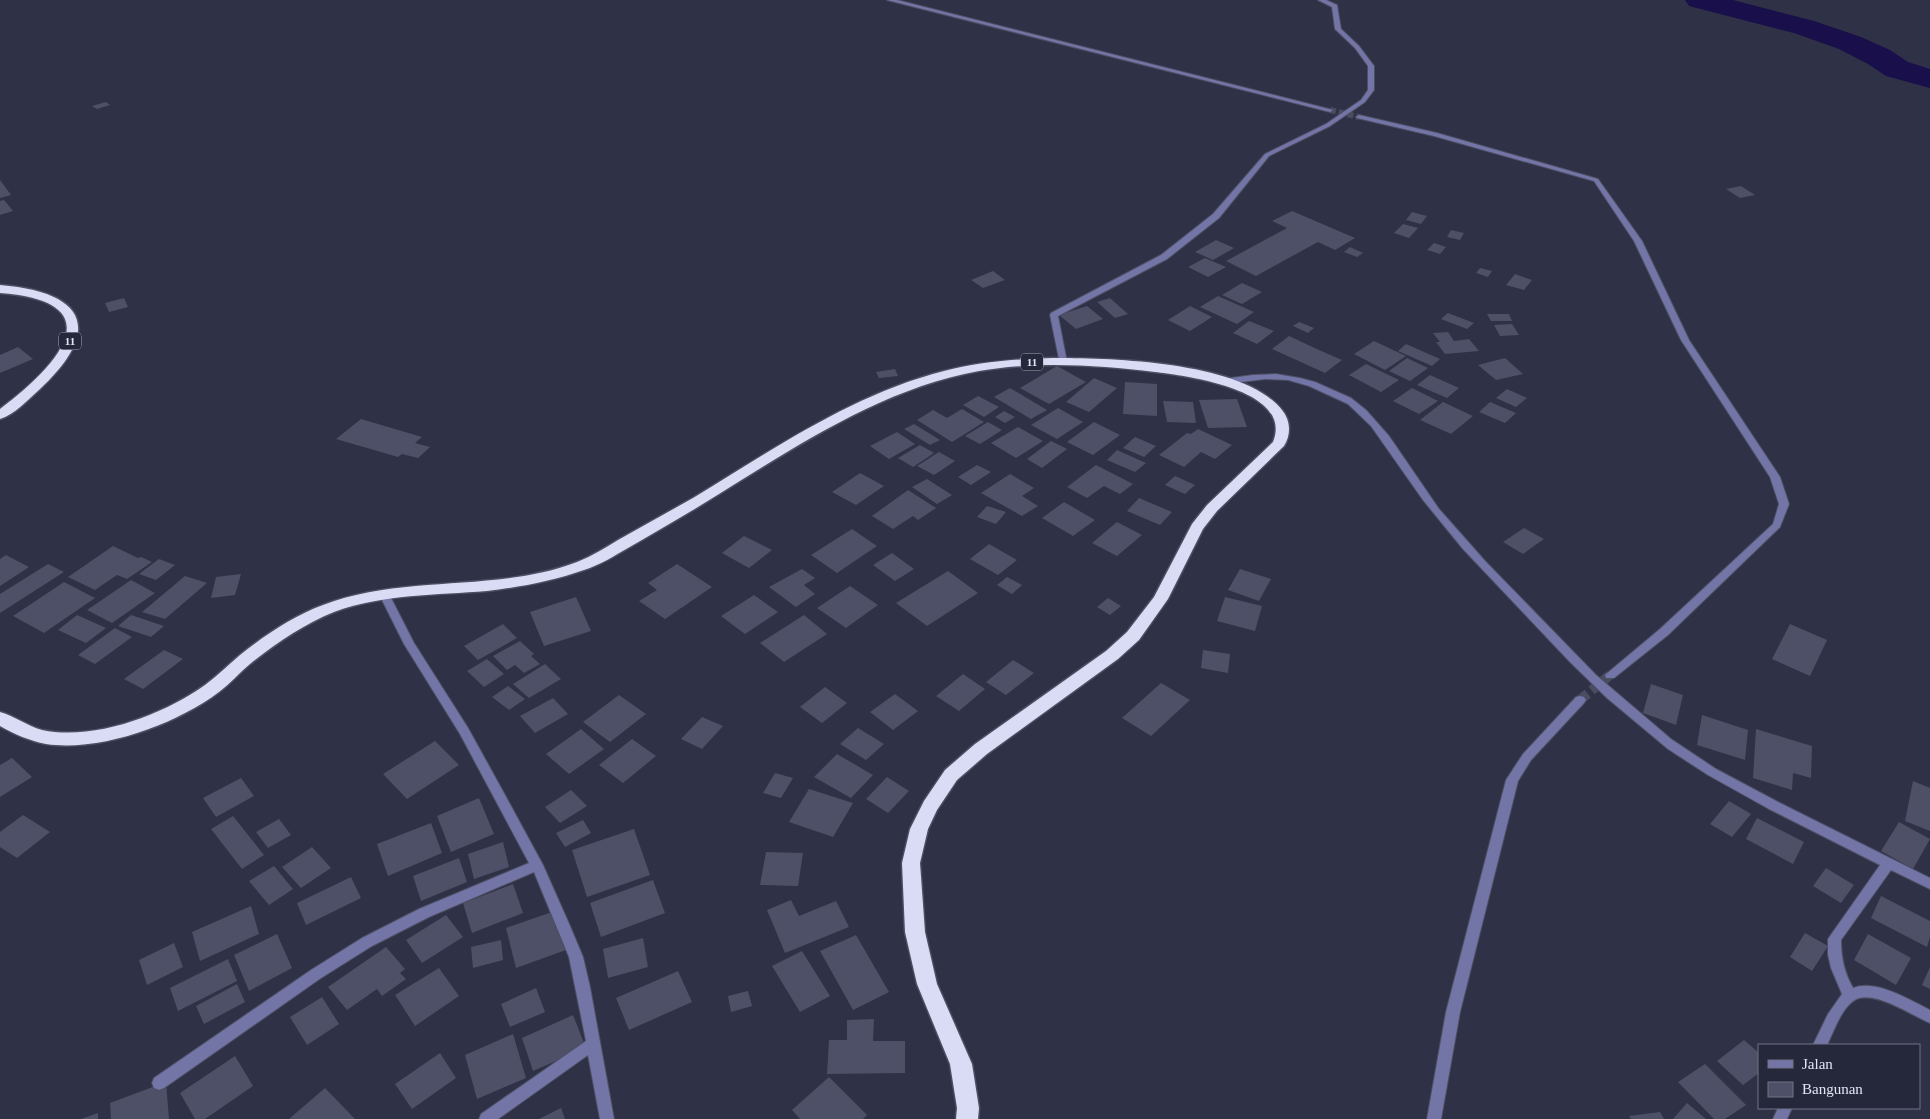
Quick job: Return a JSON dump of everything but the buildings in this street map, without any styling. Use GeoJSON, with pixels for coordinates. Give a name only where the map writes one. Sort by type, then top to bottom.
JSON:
{"type":"FeatureCollection","features":[{"type":"Feature","properties":{"kind":"highway","name":"11"},"geometry":{"type":"LineString","coordinates":[[0,289],[44,295],[56,302],[69,314],[73,333],[66,350],[48,373],[24,398],[0,415]]}},
{"type":"Feature","properties":{"kind":"highway","name":"11"},"geometry":{"type":"LineString","coordinates":[[0,718],[23,730],[45,737],[78,738],[106,734],[171,712],[210,690],[250,656],[295,625],[326,610],[360,598],[504,583],[582,566],[656,526],[818,432],[895,393],[977,367],[1014,363],[1063,362],[1142,366],[1199,374],[1226,381],[1267,402],[1273,408],[1279,416],[1283,430],[1279,443],[1212,508],[1197,527],[1160,599],[1133,636],[1112,654],[981,749],[951,775],[930,806],[919,829],[911,863],[915,932],[928,984],[961,1064],[968,1108],[967,1119]]}},
{"type":"Feature","properties":{"kind":"street"},"geometry":{"type":"LineString","coordinates":[[890,0],[1330,110]]}},
{"type":"Feature","properties":{"kind":"street"},"geometry":{"type":"LineString","coordinates":[[1063,362],[1053,319],[1054,314],[1164,257],[1216,216],[1267,155],[1328,125],[1363,101],[1371,90],[1371,66],[1357,47],[1338,29],[1335,6],[1321,0]]}},
{"type":"Feature","properties":{"kind":"street"},"geometry":{"type":"LineString","coordinates":[[1359,117],[1435,134],[1596,180],[1638,241],[1685,340],[1775,477],[1784,504],[1777,525],[1664,632],[1610,675]]}},
{"type":"Feature","properties":{"kind":"street"},"geometry":{"type":"LineString","coordinates":[[1226,381],[1263,375],[1284,376],[1309,382],[1351,402],[1367,417],[1390,444],[1408,474],[1436,511],[1603,690],[1682,753],[1788,813],[1930,884]]}},
{"type":"Feature","properties":{"kind":"street"},"geometry":{"type":"LineString","coordinates":[[384,594],[409,644],[464,731],[537,865],[576,958],[594,1043],[607,1119]]}},
{"type":"Feature","properties":{"kind":"street"},"geometry":{"type":"LineString","coordinates":[[1434,1119],[1452,1012],[1512,780],[1527,756],[1580,700]]}},
{"type":"Feature","properties":{"kind":"street"},"geometry":{"type":"LineString","coordinates":[[1850,996],[1837,973],[1834,954],[1835,939],[1889,864]]}},
{"type":"Feature","properties":{"kind":"street"},"geometry":{"type":"LineString","coordinates":[[160,1083],[316,974],[367,942],[424,913],[537,865]]}},
{"type":"Feature","properties":{"kind":"street"},"geometry":{"type":"LineString","coordinates":[[1821,1044],[1843,1003],[1857,992],[1890,997],[1930,1017]]}},
{"type":"Feature","properties":{"kind":"street"},"geometry":{"type":"LineString","coordinates":[[486,1119],[594,1043]]}},
{"type":"Feature","properties":{"kind":"waterway"},"geometry":{"type":"LineString","coordinates":[[1699,0],[1804,27],[1850,43],[1879,57],[1897,69],[1930,79]]}},
{"type":"Feature","properties":{"kind":"tunnel"},"geometry":{"type":"LineString","coordinates":[[1330,110],[1359,117]]}},
{"type":"Feature","properties":{"kind":"tunnel"},"geometry":{"type":"LineString","coordinates":[[1580,700],[1610,675]]}}]}
